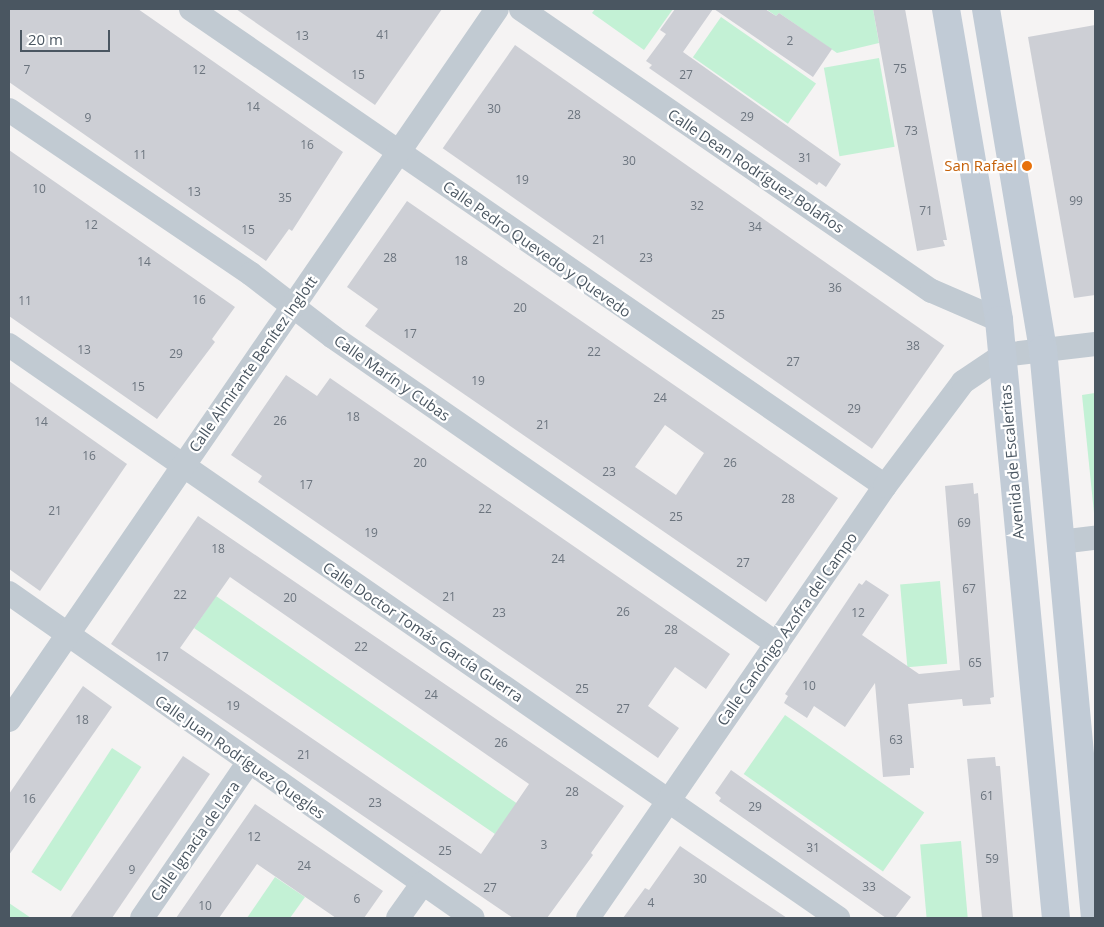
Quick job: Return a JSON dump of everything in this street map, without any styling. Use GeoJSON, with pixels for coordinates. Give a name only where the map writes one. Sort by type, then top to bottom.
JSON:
{"type":"FeatureCollection","features":[{"type":"Feature","properties":{"kind":"street","name":"Calle Pedro Quevedo y Quevedo"},"geometry":{"type":"LineString","coordinates":[[191,9],[885,486]]}},
{"type":"Feature","properties":{"kind":"street","name":"Calle Almirante Benítez Inglott"},"geometry":{"type":"LineString","coordinates":[[9,720],[182,466],[294,306],[397,152],[497,9]]}},
{"type":"Feature","properties":{"kind":"street","name":"Calle Dean Rodríguez Bolaños"},"geometry":{"type":"LineString","coordinates":[[521,9],[932,291],[999,320]]}},
{"type":"Feature","properties":{"kind":"street","name":"Avenida de Escaleritas"},"geometry":{"type":"LineString","coordinates":[[946,9],[999,320],[1056,918]]}},
{"type":"Feature","properties":{"kind":"street"},"geometry":{"type":"LineString","coordinates":[[986,9],[1044,349],[1060,542],[1085,718],[1095,908]]}},
{"type":"Feature","properties":{"kind":"street","name":"Calle Marín y Cubas"},"geometry":{"type":"LineString","coordinates":[[9,110],[251,274],[333,337],[777,644]]}},
{"type":"Feature","properties":{"kind":"street"},"geometry":{"type":"LineString","coordinates":[[1003,355],[1095,344]]}},
{"type":"Feature","properties":{"kind":"street","name":"Calle Doctor Tomás García Guerra"},"geometry":{"type":"LineString","coordinates":[[9,345],[838,918]]}},
{"type":"Feature","properties":{"kind":"street","name":"Calle Canónigo Azofra del Campo"},"geometry":{"type":"LineString","coordinates":[[588,918],[885,486],[963,382],[1003,355]]}},
{"type":"Feature","properties":{"kind":"street"},"geometry":{"type":"LineString","coordinates":[[1060,542],[1095,538]]}},
{"type":"Feature","properties":{"kind":"street","name":"Calle Juan Rodríguez Quegles"},"geometry":{"type":"LineString","coordinates":[[9,593],[68,633],[248,763],[473,918]]}},
{"type":"Feature","properties":{"kind":"street","name":"Calle Ignacia de Lara"},"geometry":{"type":"LineString","coordinates":[[142,918],[248,763]]}},
{"type":"Feature","properties":{"kind":"street"},"geometry":{"type":"LineString","coordinates":[[398,918],[423,883]]}},
{"type":"Feature","properties":{"kind":"green space"},"geometry":{"type":"Polygon","coordinates":[[[595,9],[673,9],[644,50],[592,13],[595,9]]]}},
{"type":"Feature","properties":{"kind":"green space"},"geometry":{"type":"Polygon","coordinates":[[[766,9],[873,9],[879,43],[837,53],[779,13],[776,16],[766,9]]]}},
{"type":"Feature","properties":{"kind":"green space"},"geometry":{"type":"Polygon","coordinates":[[[721,17],[816,84],[788,124],[693,57],[721,17]]]}},
{"type":"Feature","properties":{"kind":"green space"},"geometry":{"type":"Polygon","coordinates":[[[879,58],[895,147],[839,156],[824,68],[879,58]]]}},
{"type":"Feature","properties":{"kind":"green space"},"geometry":{"type":"Polygon","coordinates":[[[1095,393],[1095,513],[1094,513],[1082,395],[1095,393]]]}},
{"type":"Feature","properties":{"kind":"green space"},"geometry":{"type":"Polygon","coordinates":[[[940,581],[947,664],[907,667],[900,584],[940,581]]]}},
{"type":"Feature","properties":{"kind":"green space"},"geometry":{"type":"Polygon","coordinates":[[[216,596],[541,820],[510,813],[495,834],[194,628],[216,596]]]}},
{"type":"Feature","properties":{"kind":"green space"},"geometry":{"type":"Polygon","coordinates":[[[785,715],[924,813],[883,871],[744,774],[785,715]]]}},
{"type":"Feature","properties":{"kind":"green space"},"geometry":{"type":"Polygon","coordinates":[[[112,748],[141,767],[61,891],[31,872],[112,748]]]}},
{"type":"Feature","properties":{"kind":"green space"},"geometry":{"type":"Polygon","coordinates":[[[961,841],[968,918],[927,918],[920,845],[961,841]]]}},
{"type":"Feature","properties":{"kind":"green space"},"geometry":{"type":"Polygon","coordinates":[[[275,877],[305,897],[290,918],[247,918],[275,877]]]}},
{"type":"Feature","properties":{"kind":"green space"},"geometry":{"type":"Polygon","coordinates":[[[9,903],[31,918],[9,918],[9,903]]]}},
{"type":"Feature","properties":{"kind":"building"},"geometry":{"type":"Polygon","coordinates":[[[9,9],[138,9],[343,152],[292,231],[289,229],[266,261],[9,82],[9,9]]]}},
{"type":"Feature","properties":{"kind":"building"},"geometry":{"type":"Polygon","coordinates":[[[236,9],[442,9],[375,105],[236,9]]]}},
{"type":"Feature","properties":{"kind":"building"},"geometry":{"type":"Polygon","coordinates":[[[675,9],[713,9],[683,52],[841,164],[826,187],[819,182],[817,185],[649,68],[652,65],[646,61],[666,34],[660,30],[675,9]]]}},
{"type":"Feature","properties":{"kind":"building"},"geometry":{"type":"Polygon","coordinates":[[[714,9],[765,9],[776,16],[779,13],[832,49],[813,77],[714,9]]]}},
{"type":"Feature","properties":{"kind":"building"},"geometry":{"type":"Polygon","coordinates":[[[873,9],[905,9],[947,240],[943,240],[945,246],[917,251],[873,9]]]}},
{"type":"Feature","properties":{"kind":"building"},"geometry":{"type":"Polygon","coordinates":[[[1095,25],[1095,295],[1074,298],[1028,37],[1095,25]]]}},
{"type":"Feature","properties":{"kind":"building"},"geometry":{"type":"Polygon","coordinates":[[[515,45],[944,346],[872,449],[443,148],[515,45]]]}},
{"type":"Feature","properties":{"kind":"building"},"geometry":{"type":"Polygon","coordinates":[[[9,150],[235,307],[212,339],[215,342],[157,419],[9,316],[9,150]]]}},
{"type":"Feature","properties":{"kind":"building"},"geometry":{"type":"Polygon","coordinates":[[[407,201],[838,498],[766,602],[365,326],[378,309],[347,287],[407,201]],[[665,425],[635,467],[676,495],[704,453],[665,425]]]}},
{"type":"Feature","properties":{"kind":"building"},"geometry":{"type":"Polygon","coordinates":[[[286,375],[317,396],[330,378],[730,654],[706,689],[675,667],[648,706],[679,728],[658,758],[258,482],[262,476],[231,455],[286,375]]]}},
{"type":"Feature","properties":{"kind":"building"},"geometry":{"type":"Polygon","coordinates":[[[9,381],[127,464],[40,591],[9,569],[9,381]]]}},
{"type":"Feature","properties":{"kind":"building"},"geometry":{"type":"Polygon","coordinates":[[[973,483],[974,494],[978,493],[994,697],[990,698],[991,704],[963,706],[962,699],[908,704],[914,768],[910,768],[910,775],[883,777],[875,683],[845,727],[814,706],[807,718],[784,703],[788,696],[785,694],[859,583],[862,585],[866,580],[889,595],[862,635],[919,674],[960,670],[945,486],[973,483]]]}},
{"type":"Feature","properties":{"kind":"building"},"geometry":{"type":"Polygon","coordinates":[[[198,516],[624,806],[591,853],[593,855],[547,918],[513,918],[111,644],[198,516]],[[230,577],[180,648],[481,854],[529,784],[230,577]]]}},
{"type":"Feature","properties":{"kind":"building"},"geometry":{"type":"Polygon","coordinates":[[[83,686],[112,707],[9,855],[9,794],[83,686]]]}},
{"type":"Feature","properties":{"kind":"building"},"geometry":{"type":"Polygon","coordinates":[[[183,756],[210,774],[112,918],[70,918],[183,756]]]}},
{"type":"Feature","properties":{"kind":"building"},"geometry":{"type":"Polygon","coordinates":[[[995,757],[996,766],[1000,766],[1013,918],[982,918],[967,759],[995,757]]]}},
{"type":"Feature","properties":{"kind":"building"},"geometry":{"type":"Polygon","coordinates":[[[731,770],[911,897],[895,918],[886,918],[719,801],[721,798],[715,793],[731,770]]]}},
{"type":"Feature","properties":{"kind":"building"},"geometry":{"type":"Polygon","coordinates":[[[255,804],[383,891],[364,918],[336,918],[257,864],[219,918],[176,918],[255,804]]]}},
{"type":"Feature","properties":{"kind":"building"},"geometry":{"type":"Polygon","coordinates":[[[680,846],[787,918],[623,918],[645,888],[649,890],[680,846]]]}},
{"type":"Feature","properties":{"kind":"place","name":"San Rafael"},"geometry":{"type":"Point","coordinates":[1027,166]}}]}
